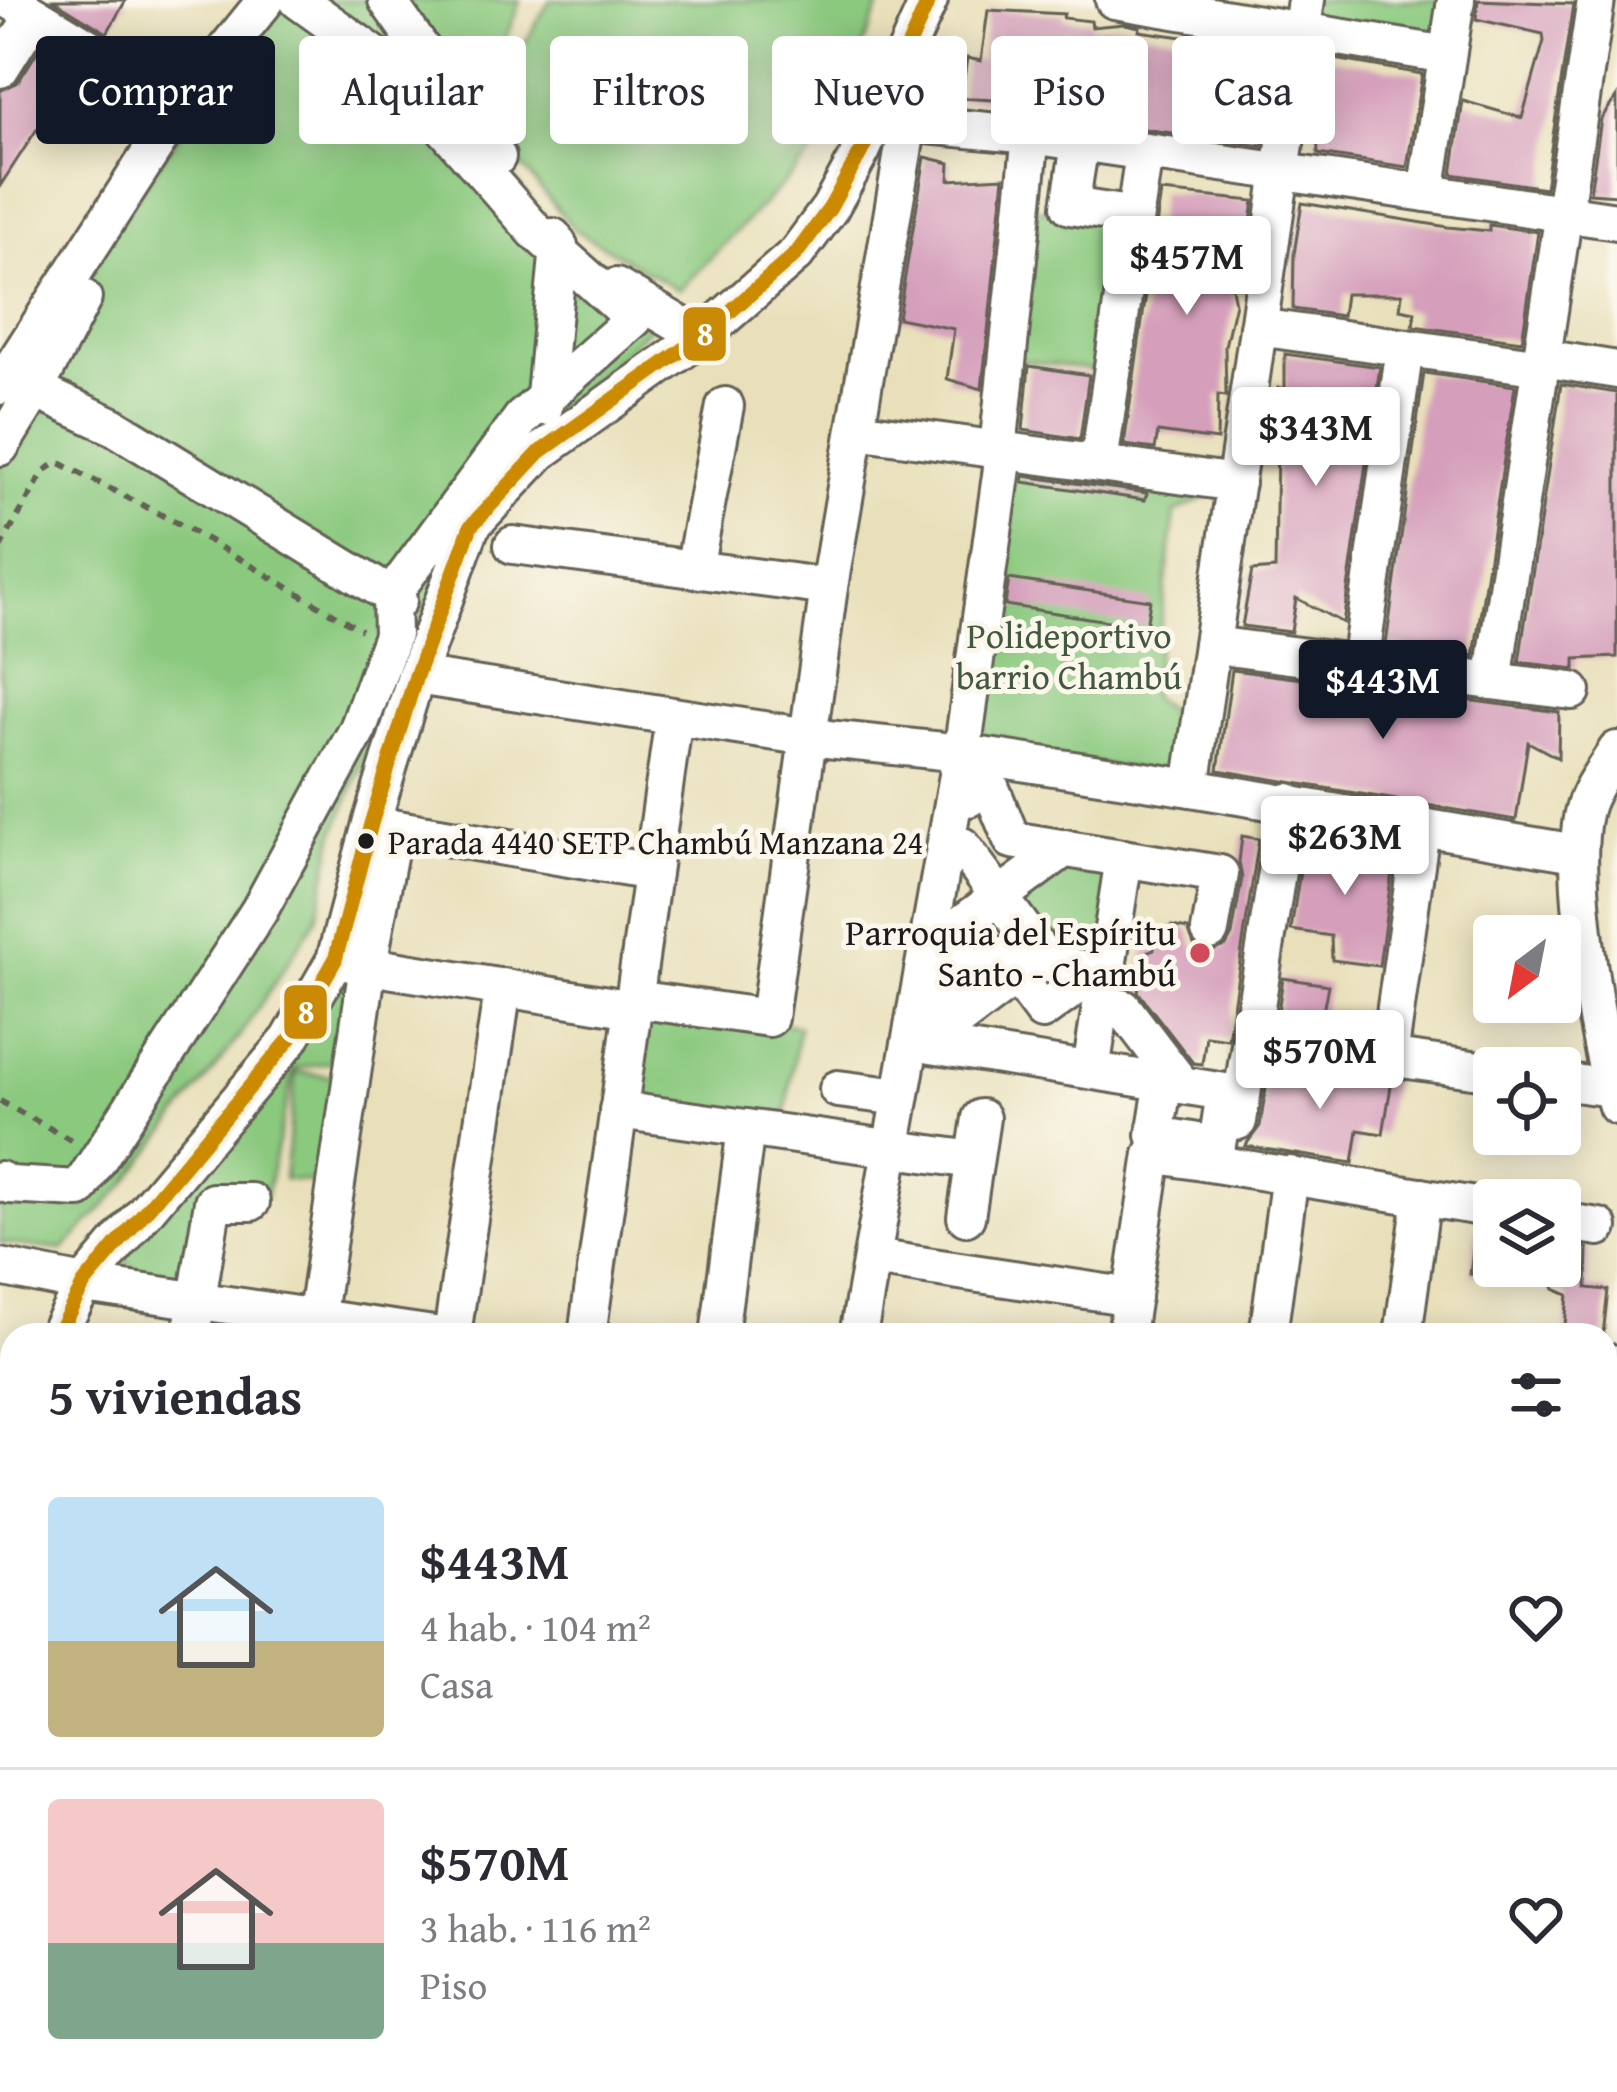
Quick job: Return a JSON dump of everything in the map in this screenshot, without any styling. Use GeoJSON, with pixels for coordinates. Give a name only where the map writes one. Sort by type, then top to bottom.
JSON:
{"type":"FeatureCollection","features":[{"type":"Feature","properties":{"kind":"street"},"geometry":{"type":"LineString","coordinates":[[237,36],[266,0]]}},
{"type":"Feature","properties":{"kind":"street"},"geometry":{"type":"LineString","coordinates":[[18,388],[69,320],[182,136],[284,0]]}},
{"type":"Feature","properties":{"kind":"street"},"geometry":{"type":"LineString","coordinates":[[0,1180],[9,1185],[79,1189],[259,911],[358,729],[392,635],[522,418],[634,319],[535,231],[390,65],[298,0]]}},
{"type":"Feature","properties":{"kind":"street"},"geometry":{"type":"LineString","coordinates":[[387,0],[559,246],[631,298],[700,337]]}},
{"type":"Feature","properties":{"kind":"street"},"geometry":{"type":"LineString","coordinates":[[918,36],[929,0]]}},
{"type":"Feature","properties":{"kind":"street"},"geometry":{"type":"LineString","coordinates":[[1114,0],[1303,16],[1447,55]]}},
{"type":"Feature","properties":{"kind":"street"},"geometry":{"type":"LineString","coordinates":[[1426,194],[1456,0]]}},
{"type":"Feature","properties":{"kind":"street"},"geometry":{"type":"LineString","coordinates":[[1493,681],[1566,214],[1601,77],[1596,0]]}},
{"type":"Feature","properties":{"kind":"street"},"geometry":{"type":"LineString","coordinates":[[0,69],[22,7],[70,36]]}},
{"type":"Feature","properties":{"kind":"street"},"geometry":{"type":"LineString","coordinates":[[1191,788],[1303,16]]}},
{"type":"Feature","properties":{"kind":"street"},"geometry":{"type":"LineString","coordinates":[[0,447],[18,388],[159,144]]}},
{"type":"Feature","properties":{"kind":"street"},"geometry":{"type":"LineString","coordinates":[[315,1323],[352,963],[416,676],[409,608],[471,526],[540,452],[700,337],[796,254],[875,144]]}},
{"type":"Feature","properties":{"kind":"street"},"geometry":{"type":"LineString","coordinates":[[352,963],[502,987],[769,1018],[856,430],[888,144]]}},
{"type":"Feature","properties":{"kind":"street"},"geometry":{"type":"LineString","coordinates":[[860,1323],[962,753],[1001,452],[1030,144]]}},
{"type":"Feature","properties":{"kind":"street"},"geometry":{"type":"LineString","coordinates":[[1129,214],[1053,204],[1080,144],[1617,221]]}},
{"type":"Feature","properties":{"kind":"street"},"geometry":{"type":"LineString","coordinates":[[1099,464],[1144,153]]}},
{"type":"Feature","properties":{"kind":"street"},"geometry":{"type":"LineString","coordinates":[[540,452],[559,246]]}},
{"type":"Feature","properties":{"kind":"street"},"geometry":{"type":"LineString","coordinates":[[1258,327],[1617,370]]}},
{"type":"Feature","properties":{"kind":"street"},"geometry":{"type":"LineString","coordinates":[[1360,664],[1405,348]]}},
{"type":"Feature","properties":{"kind":"street"},"geometry":{"type":"LineString","coordinates":[[18,388],[113,426],[409,608]]}},
{"type":"Feature","properties":{"kind":"street"},"geometry":{"type":"LineString","coordinates":[[694,569],[725,406]]}},
{"type":"Feature","properties":{"kind":"street"},"geometry":{"type":"LineString","coordinates":[[856,430],[1235,483]]}},
{"type":"Feature","properties":{"kind":"street"},"geometry":{"type":"LineString","coordinates":[[513,545],[830,586]]}},
{"type":"Feature","properties":{"kind":"street"},"geometry":{"type":"LineString","coordinates":[[1211,645],[1573,692]]}},
{"type":"Feature","properties":{"kind":"street"},"geometry":{"type":"LineString","coordinates":[[416,676],[808,737],[962,753],[1288,802],[1576,853]]}},
{"type":"Feature","properties":{"kind":"street"},"geometry":{"type":"LineString","coordinates":[[589,1323],[674,717]]}},
{"type":"Feature","properties":{"kind":"street"},"geometry":{"type":"LineString","coordinates":[[1581,1087],[1614,1097],[1607,1012],[1576,853],[1585,803],[1617,750]]}},
{"type":"Feature","properties":{"kind":"street"},"geometry":{"type":"LineString","coordinates":[[1124,1008],[1166,1071],[1103,1072],[931,1045],[972,783],[978,770],[985,774],[1012,840],[1220,874],[1210,931]]}},
{"type":"Feature","properties":{"kind":"street"},"geometry":{"type":"LineString","coordinates":[[1231,1166],[1288,802]]}},
{"type":"Feature","properties":{"kind":"street"},"geometry":{"type":"LineString","coordinates":[[382,826],[652,872]]}},
{"type":"Feature","properties":{"kind":"street"},"geometry":{"type":"LineString","coordinates":[[1389,1058],[1421,829]]}},
{"type":"Feature","properties":{"kind":"street"},"geometry":{"type":"LineString","coordinates":[[962,846],[999,896],[1022,965]]}},
{"type":"Feature","properties":{"kind":"street"},"geometry":{"type":"LineString","coordinates":[[945,948],[999,896],[1065,848]]}},
{"type":"Feature","properties":{"kind":"street"},"geometry":{"type":"LineString","coordinates":[[1103,1072],[1101,972],[1124,858]]}},
{"type":"Feature","properties":{"kind":"street"},"geometry":{"type":"LineString","coordinates":[[945,948],[1022,965],[1101,972]]}},
{"type":"Feature","properties":{"kind":"street"},"geometry":{"type":"LineString","coordinates":[[945,948],[974,1007]]}},
{"type":"Feature","properties":{"kind":"street"},"geometry":{"type":"LineString","coordinates":[[63,1323],[84,1284],[352,963]]}},
{"type":"Feature","properties":{"kind":"street"},"geometry":{"type":"LineString","coordinates":[[932,1039],[1022,965]]}},
{"type":"Feature","properties":{"kind":"street"},"geometry":{"type":"LineString","coordinates":[[454,1323],[502,987]]}},
{"type":"Feature","properties":{"kind":"street"},"geometry":{"type":"LineString","coordinates":[[1251,1038],[1473,1069]]}},
{"type":"Feature","properties":{"kind":"street"},"geometry":{"type":"LineString","coordinates":[[838,1089],[900,1097]]}},
{"type":"Feature","properties":{"kind":"street"},"geometry":{"type":"LineString","coordinates":[[618,1110],[973,1160]]}},
{"type":"Feature","properties":{"kind":"street"},"geometry":{"type":"LineString","coordinates":[[966,1217],[980,1118]]}},
{"type":"Feature","properties":{"kind":"street"},"geometry":{"type":"LineString","coordinates":[[721,1323],[746,1128]]}},
{"type":"Feature","properties":{"kind":"street"},"geometry":{"type":"LineString","coordinates":[[1128,1323],[1153,1154],[1473,1206]]}},
{"type":"Feature","properties":{"kind":"street"},"geometry":{"type":"LineString","coordinates":[[1270,1323],[1289,1175]]}},
{"type":"Feature","properties":{"kind":"street"},"geometry":{"type":"LineString","coordinates":[[1405,1323],[1422,1197]]}},
{"type":"Feature","properties":{"kind":"street"},"geometry":{"type":"LineString","coordinates":[[194,1317],[213,1202],[251,1202]]}},
{"type":"Feature","properties":{"kind":"street"},"geometry":{"type":"LineString","coordinates":[[1581,1224],[1599,1227]]}},
{"type":"Feature","properties":{"kind":"street"},"geometry":{"type":"LineString","coordinates":[[873,1258],[1132,1297]]}},
{"type":"Feature","properties":{"kind":"street"},"geometry":{"type":"LineString","coordinates":[[0,1267],[84,1284],[194,1317],[275,1323]]}},
{"type":"Feature","properties":{"kind":"path"},"geometry":{"type":"LineString","coordinates":[[0,548],[44,471],[58,461],[189,529],[364,632]]}},
{"type":"Feature","properties":{"kind":"path"},"geometry":{"type":"LineString","coordinates":[[0,1101],[86,1149]]}},
{"type":"Feature","properties":{"kind":"green space"},"geometry":{"type":"Polygon","coordinates":[[[273,0],[386,0],[411,36],[299,36],[299,144],[487,144],[563,241],[676,304],[508,456],[413,630],[335,833],[317,918],[239,1037],[124,1186],[63,1250],[0,1243],[0,410],[64,302],[173,144],[275,144],[275,36],[248,36],[273,0]]]}},
{"type":"Feature","properties":{"kind":"green space"},"geometry":{"type":"Polygon","coordinates":[[[391,0],[520,0],[506,36],[417,36],[391,0]]]}},
{"type":"Feature","properties":{"kind":"green space"},"geometry":{"type":"Polygon","coordinates":[[[550,0],[882,0],[867,36],[772,36],[772,144],[822,144],[679,290],[575,230],[503,144],[526,144],[526,41],[550,0]]]}},
{"type":"Feature","properties":{"kind":"green space"},"geometry":{"type":"Polygon","coordinates":[[[1309,0],[1451,0],[1442,49],[1305,29],[1309,0]]]}},
{"type":"Feature","properties":{"kind":"green space"},"geometry":{"type":"Polygon","coordinates":[[[1029,208],[1128,221],[1109,372],[1011,359],[1029,208]]]}},
{"type":"Feature","properties":{"kind":"green space","name":"Polideportivo barrio Chambú"},"geometry":{"type":"Polygon","coordinates":[[[1010,458],[1225,487],[1175,513],[1151,697],[1193,730],[1187,778],[968,745],[1010,458]]]}},
{"type":"Feature","properties":{"kind":"green space"},"geometry":{"type":"Polygon","coordinates":[[[1052,865],[1114,875],[1101,959],[1046,950],[1007,897],[1052,865]]]}},
{"type":"Feature","properties":{"kind":"green space"},"geometry":{"type":"Polygon","coordinates":[[[333,970],[360,976],[343,1060],[294,1069],[266,1196],[199,1193],[178,1279],[138,1272],[120,1258],[333,970]]]}},
{"type":"Feature","properties":{"kind":"green space"},"geometry":{"type":"Polygon","coordinates":[[[639,1003],[799,1026],[784,1127],[625,1106],[639,1003]]]}},
{"type":"Feature","properties":{"kind":"green space"},"geometry":{"type":"Polygon","coordinates":[[[296,1072],[346,1078],[333,1185],[284,1179],[296,1072]]]}},
{"type":"Feature","properties":{"kind":"building"},"geometry":{"type":"Polygon","coordinates":[[[53,0],[126,0],[107,33],[53,0]]]}},
{"type":"Feature","properties":{"kind":"building"},"geometry":{"type":"Polygon","coordinates":[[[1478,0],[1573,4],[1545,188],[1452,174],[1463,101],[1522,118],[1544,41],[1543,34],[1476,19],[1478,0]]]}},
{"type":"Feature","properties":{"kind":"building"},"geometry":{"type":"Polygon","coordinates":[[[988,10],[1064,14],[1063,18],[1091,21],[1092,27],[1124,24],[1175,36],[1172,133],[1148,130],[1148,36],[991,36],[991,100],[967,98],[967,58],[981,61],[988,10]]]}},
{"type":"Feature","properties":{"kind":"building"},"geometry":{"type":"Polygon","coordinates":[[[36,54],[36,131],[0,186],[0,91],[18,82],[36,54]]]}},
{"type":"Feature","properties":{"kind":"building"},"geometry":{"type":"Polygon","coordinates":[[[1335,59],[1422,74],[1407,167],[1318,154],[1318,144],[1335,144],[1335,59]]]}},
{"type":"Feature","properties":{"kind":"building"},"geometry":{"type":"Polygon","coordinates":[[[1617,96],[1617,195],[1590,193],[1601,119],[1617,96]]]}},
{"type":"Feature","properties":{"kind":"building"},"geometry":{"type":"Polygon","coordinates":[[[925,157],[950,163],[949,180],[1004,177],[982,389],[947,379],[954,329],[898,318],[925,157]]]}},
{"type":"Feature","properties":{"kind":"building"},"geometry":{"type":"Polygon","coordinates":[[[1161,192],[1254,201],[1246,257],[1225,254],[1235,303],[1225,346],[1226,396],[1218,395],[1217,440],[1158,432],[1155,449],[1124,445],[1161,192]]]}},
{"type":"Feature","properties":{"kind":"building"},"geometry":{"type":"Polygon","coordinates":[[[1302,203],[1448,227],[1489,231],[1489,225],[1538,232],[1522,341],[1413,326],[1415,312],[1400,309],[1402,294],[1345,294],[1342,316],[1293,309],[1294,254],[1302,203]]]}},
{"type":"Feature","properties":{"kind":"building"},"geometry":{"type":"Polygon","coordinates":[[[1285,354],[1380,367],[1343,623],[1296,598],[1291,632],[1242,626],[1252,571],[1275,569],[1278,388],[1285,388],[1285,354]]]}},
{"type":"Feature","properties":{"kind":"building"},"geometry":{"type":"Polygon","coordinates":[[[1029,366],[1089,375],[1080,439],[1023,430],[1029,366]]]}},
{"type":"Feature","properties":{"kind":"building"},"geometry":{"type":"Polygon","coordinates":[[[1424,373],[1515,386],[1474,656],[1386,644],[1424,373]]]}},
{"type":"Feature","properties":{"kind":"building"},"geometry":{"type":"Polygon","coordinates":[[[1561,384],[1617,393],[1617,657],[1575,659],[1575,669],[1519,662],[1561,384]]]}},
{"type":"Feature","properties":{"kind":"building"},"geometry":{"type":"Polygon","coordinates":[[[1024,476],[1147,493],[1145,500],[1023,482],[1024,476]]]}},
{"type":"Feature","properties":{"kind":"building"},"geometry":{"type":"Polygon","coordinates":[[[1009,579],[1150,600],[1146,627],[1005,605],[1009,579]]]}},
{"type":"Feature","properties":{"kind":"building"},"geometry":{"type":"Polygon","coordinates":[[[1232,670],[1559,712],[1558,758],[1528,742],[1516,820],[1218,770],[1232,670]]]}},
{"type":"Feature","properties":{"kind":"building","name":"Parroquia del Espíritu Santo - Chambú"},"geometry":{"type":"Polygon","coordinates":[[[1242,836],[1259,839],[1228,1039],[1206,1036],[1202,1064],[1193,1063],[1138,992],[1144,953],[1154,949],[1155,943],[1163,944],[1172,926],[1188,929],[1195,947],[1205,953],[1226,946],[1242,878],[1242,836]]]}},
{"type":"Feature","properties":{"kind":"building"},"geometry":{"type":"Polygon","coordinates":[[[1305,838],[1395,850],[1379,966],[1332,960],[1331,936],[1291,930],[1305,838]]]}},
{"type":"Feature","properties":{"kind":"building"},"geometry":{"type":"Polygon","coordinates":[[[1283,978],[1328,985],[1323,1012],[1372,1018],[1370,1032],[1277,1019],[1283,978]]]}},
{"type":"Feature","properties":{"kind":"building"},"geometry":{"type":"Polygon","coordinates":[[[1270,1063],[1392,1080],[1383,1134],[1358,1130],[1353,1163],[1245,1146],[1260,1126],[1270,1063]]]}},
{"type":"Feature","properties":{"kind":"building"},"geometry":{"type":"Polygon","coordinates":[[[1581,1247],[1588,1248],[1587,1288],[1608,1290],[1604,1323],[1565,1323],[1568,1295],[1554,1287],[1581,1287],[1581,1247]]]}},
{"type":"Feature","properties":{"kind":"transit line","name":"8"},"geometry":{"type":"LineString","coordinates":[[63,1323],[84,1284],[290,1039],[335,960],[416,676],[471,526],[540,452],[701,337],[796,254],[830,208],[862,150],[929,0]]}},
{"type":"Feature","properties":{"kind":"place","name":"Parada 4440 SETP Chambú Manzana 24"},"geometry":{"type":"Point","coordinates":[366,841]}},
{"type":"Feature","properties":{"kind":"place","name":"Parroquia del Espíritu Santo - Chambú"},"geometry":{"type":"Point","coordinates":[1200,953]}}]}
